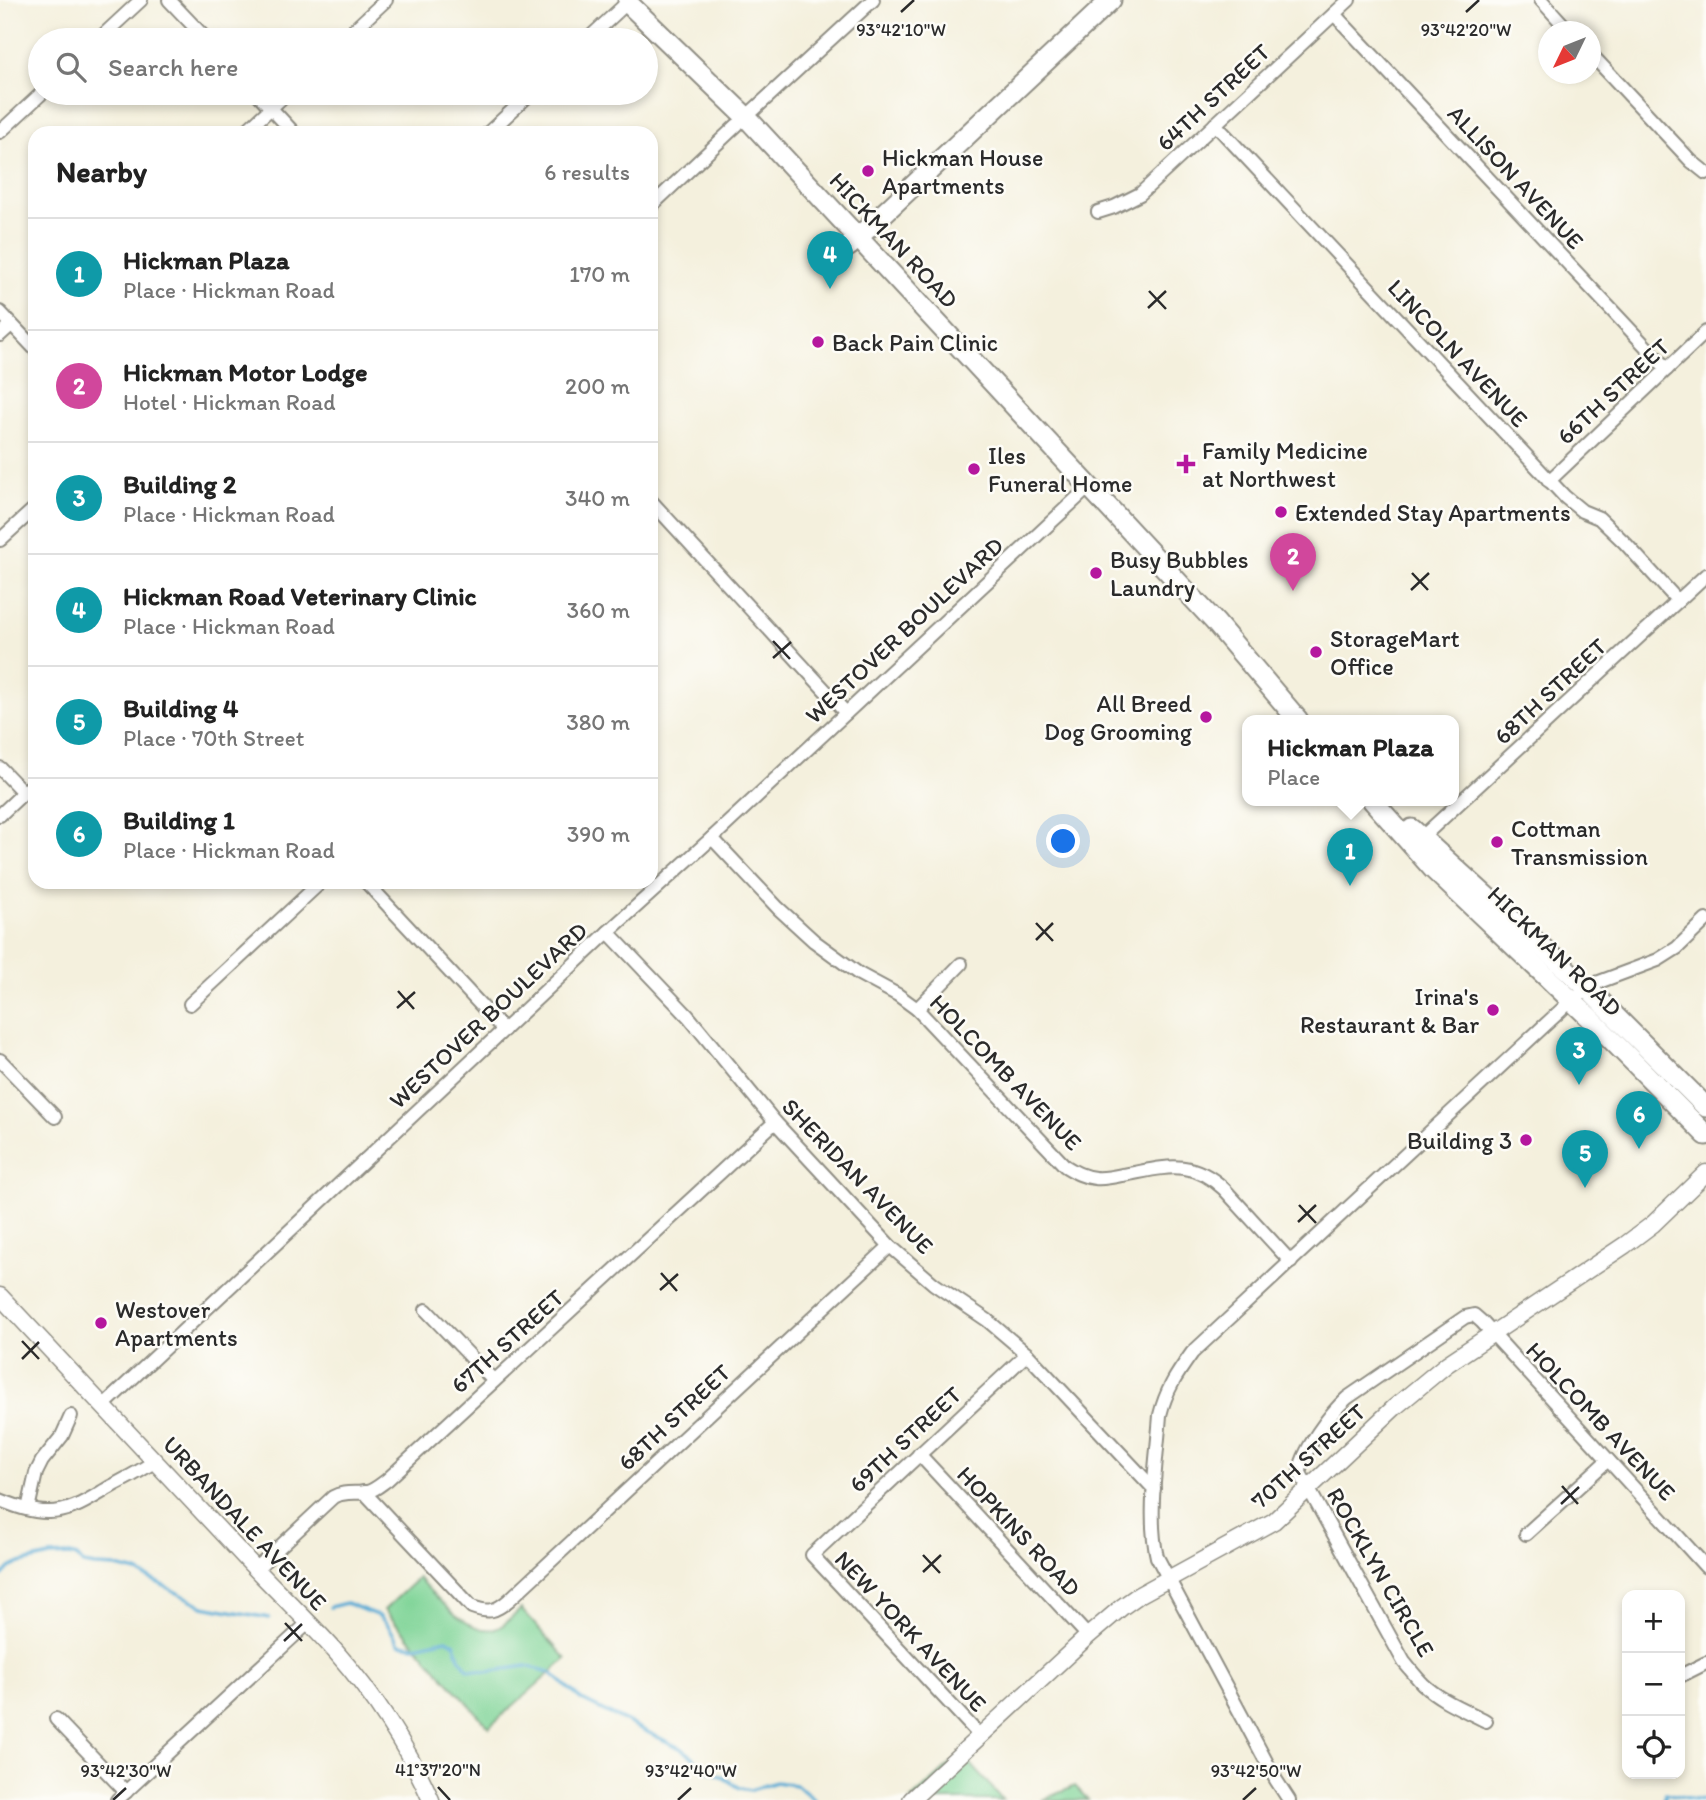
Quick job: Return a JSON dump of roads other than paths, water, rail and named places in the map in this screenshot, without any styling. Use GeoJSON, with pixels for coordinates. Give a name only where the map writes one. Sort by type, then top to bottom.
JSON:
{"type":"FeatureCollection","features":[{"type":"Feature","properties":{"kind":"main road"},"geometry":{"type":"LineString","coordinates":[[854,242],[1111,0]]}},
{"type":"Feature","properties":{"kind":"main road","name":"HICKMAN ROAD"},"geometry":{"type":"LineString","coordinates":[[628,1],[653,28]]}},
{"type":"Feature","properties":{"kind":"main road","name":"HICKMAN ROAD"},"geometry":{"type":"LineString","coordinates":[[658,33],[1085,491],[1215,622],[1293,715]]}},
{"type":"Feature","properties":{"kind":"main road","name":"HICKMAN ROAD"},"geometry":{"type":"LineString","coordinates":[[1378,806],[1417,842]]}},
{"type":"Feature","properties":{"kind":"main road","name":"HICKMAN ROAD"},"geometry":{"type":"LineString","coordinates":[[1386,806],[1417,842],[1433,869],[1706,1107]]}},
{"type":"Feature","properties":{"kind":"main road","name":"HICKMAN ROAD"},"geometry":{"type":"LineString","coordinates":[[1580,995],[1706,1135]]}},
{"type":"Feature","properties":{"kind":"street"},"geometry":{"type":"LineString","coordinates":[[111,28],[141,0]]}},
{"type":"Feature","properties":{"kind":"street"},"geometry":{"type":"LineString","coordinates":[[169,0],[196,28]]}},
{"type":"Feature","properties":{"kind":"street"},"geometry":{"type":"LineString","coordinates":[[356,28],[386,0]]}},
{"type":"Feature","properties":{"kind":"street"},"geometry":{"type":"LineString","coordinates":[[658,199],[873,0]]}},
{"type":"Feature","properties":{"kind":"street","name":"64TH STREET"},"geometry":{"type":"LineString","coordinates":[[1098,212],[1140,194],[1349,0]]}},
{"type":"Feature","properties":{"kind":"street"},"geometry":{"type":"LineString","coordinates":[[1541,0],[1560,21]]}},
{"type":"Feature","properties":{"kind":"street"},"geometry":{"type":"LineString","coordinates":[[600,28],[628,1]]}},
{"type":"Feature","properties":{"kind":"street","name":"ALLISON AVENUE"},"geometry":{"type":"LineString","coordinates":[[1334,14],[1667,369]]}},
{"type":"Feature","properties":{"kind":"street"},"geometry":{"type":"LineString","coordinates":[[1601,64],[1706,173]]}},
{"type":"Feature","properties":{"kind":"street"},"geometry":{"type":"LineString","coordinates":[[0,132],[29,105]]}},
{"type":"Feature","properties":{"kind":"street"},"geometry":{"type":"LineString","coordinates":[[268,105],[288,126]]}},
{"type":"Feature","properties":{"kind":"street"},"geometry":{"type":"LineString","coordinates":[[252,126],[274,105]]}},
{"type":"Feature","properties":{"kind":"street"},"geometry":{"type":"LineString","coordinates":[[496,126],[518,105]]}},
{"type":"Feature","properties":{"kind":"street","name":"LINCOLN AVENUE"},"geometry":{"type":"LineString","coordinates":[[1215,124],[1549,481],[1582,511],[1599,518],[1678,601]]}},
{"type":"Feature","properties":{"kind":"street"},"geometry":{"type":"LineString","coordinates":[[0,313],[28,341]]}},
{"type":"Feature","properties":{"kind":"street"},"geometry":{"type":"LineString","coordinates":[[0,335],[12,325]]}},
{"type":"Feature","properties":{"kind":"street","name":"66TH STREET"},"geometry":{"type":"LineString","coordinates":[[1549,481],[1706,332]]}},
{"type":"Feature","properties":{"kind":"street"},"geometry":{"type":"LineString","coordinates":[[24,337],[28,333]]}},
{"type":"Feature","properties":{"kind":"street","name":"WESTOVER BOULEVARD"},"geometry":{"type":"LineString","coordinates":[[658,887],[1085,491]]}},
{"type":"Feature","properties":{"kind":"street"},"geometry":{"type":"LineString","coordinates":[[658,509],[846,713]]}},
{"type":"Feature","properties":{"kind":"street"},"geometry":{"type":"LineString","coordinates":[[0,540],[28,514]]}},
{"type":"Feature","properties":{"kind":"street","name":"68TH STREET"},"geometry":{"type":"LineString","coordinates":[[1459,803],[1706,575]]}},
{"type":"Feature","properties":{"kind":"street"},"geometry":{"type":"LineString","coordinates":[[0,768],[24,793]]}},
{"type":"Feature","properties":{"kind":"street"},"geometry":{"type":"LineString","coordinates":[[0,815],[28,789]]}},
{"type":"Feature","properties":{"kind":"street","name":"68TH STREET"},"geometry":{"type":"LineString","coordinates":[[1417,842],[1456,806]]}},
{"type":"Feature","properties":{"kind":"street","name":"HOLCOMB AVENUE"},"geometry":{"type":"LineString","coordinates":[[712,838],[778,908],[814,941],[859,974],[888,989],[917,1009],[1065,1166],[1080,1175],[1097,1178],[1111,1178],[1169,1167],[1201,1172],[1224,1189],[1291,1262]]}},
{"type":"Feature","properties":{"kind":"street"},"geometry":{"type":"LineString","coordinates":[[190,1004],[313,889]]}},
{"type":"Feature","properties":{"kind":"street"},"geometry":{"type":"LineString","coordinates":[[373,889],[504,1030]]}},
{"type":"Feature","properties":{"kind":"street","name":"WESTOVER BOULEVARD"},"geometry":{"type":"LineString","coordinates":[[103,1406],[656,889]]}},
{"type":"Feature","properties":{"kind":"street"},"geometry":{"type":"LineString","coordinates":[[1289,1800],[1167,1580],[1152,1539],[1160,1415],[1173,1378],[1192,1353],[1580,995],[1599,982],[1658,960],[1677,948],[1706,920]]}},
{"type":"Feature","properties":{"kind":"street","name":"SHERIDAN AVENUE"},"geometry":{"type":"LineString","coordinates":[[608,932],[688,1016],[775,1122],[890,1246],[934,1284],[987,1320],[1027,1354],[1154,1489]]}},
{"type":"Feature","properties":{"kind":"street"},"geometry":{"type":"LineString","coordinates":[[917,1009],[961,964]]}},
{"type":"Feature","properties":{"kind":"street"},"geometry":{"type":"LineString","coordinates":[[0,1060],[55,1117]]}},
{"type":"Feature","properties":{"kind":"street","name":"67TH STREET"},"geometry":{"type":"LineString","coordinates":[[256,1569],[333,1497],[343,1493],[364,1492],[387,1480],[775,1122]]}},
{"type":"Feature","properties":{"kind":"street","name":"70TH STREET"},"geometry":{"type":"LineString","coordinates":[[911,1800],[1122,1607],[1274,1521],[1395,1407],[1447,1364],[1625,1245],[1703,1182]]}},
{"type":"Feature","properties":{"kind":"street","name":"68TH STREET"},"geometry":{"type":"LineString","coordinates":[[364,1492],[472,1607],[484,1611],[498,1609],[890,1246]]}},
{"type":"Feature","properties":{"kind":"street","name":"URBANDALE AVENUE"},"geometry":{"type":"LineString","coordinates":[[0,1296],[335,1651],[407,1751],[425,1797]]}},
{"type":"Feature","properties":{"kind":"street"},"geometry":{"type":"LineString","coordinates":[[426,1310],[494,1381]]}},
{"type":"Feature","properties":{"kind":"street","name":"HOLCOMB AVENUE"},"geometry":{"type":"LineString","coordinates":[[1310,1489],[1300,1473],[1301,1461],[1341,1403],[1465,1317],[1474,1315],[1706,1567]]}},
{"type":"Feature","properties":{"kind":"street","name":"69TH STREET"},"geometry":{"type":"LineString","coordinates":[[811,1555],[1027,1354]]}},
{"type":"Feature","properties":{"kind":"street"},"geometry":{"type":"LineString","coordinates":[[28,1509],[36,1473],[62,1436],[71,1416]]}},
{"type":"Feature","properties":{"kind":"street","name":"HOPKINS ROAD"},"geometry":{"type":"LineString","coordinates":[[919,1454],[1088,1636]]}},
{"type":"Feature","properties":{"kind":"street"},"geometry":{"type":"LineString","coordinates":[[1526,1534],[1608,1460]]}},
{"type":"Feature","properties":{"kind":"street"},"geometry":{"type":"LineString","coordinates":[[0,1500],[47,1513],[75,1507],[155,1461]]}},
{"type":"Feature","properties":{"kind":"street","name":"ROCKLYN CIRCLE"},"geometry":{"type":"LineString","coordinates":[[1310,1489],[1404,1662],[1433,1692],[1486,1721]]}},
{"type":"Feature","properties":{"kind":"street","name":"NEW YORK AVENUE"},"geometry":{"type":"LineString","coordinates":[[811,1555],[981,1737]]}},
{"type":"Feature","properties":{"kind":"street"},"geometry":{"type":"LineString","coordinates":[[57,1718],[122,1796],[308,1623]]}},
{"type":"Feature","properties":{"kind":"street"},"geometry":{"type":"LineString","coordinates":[[1685,1674],[1706,1663]]}},
{"type":"Feature","properties":{"kind":"waterway"},"geometry":{"type":"LineString","coordinates":[[0,1578],[9,1568],[20,1563],[50,1556],[70,1555],[77,1557],[83,1564],[137,1572],[203,1606],[269,1618]]}},
{"type":"Feature","properties":{"kind":"waterway"},"geometry":{"type":"LineString","coordinates":[[330,1607],[346,1603],[379,1616],[399,1644],[415,1646],[447,1639],[455,1644],[459,1657],[468,1669],[486,1672],[526,1666],[550,1672],[582,1700],[682,1749],[702,1768],[740,1788],[751,1790],[776,1782],[796,1785],[815,1800]]}},
{"type":"Feature","properties":{"kind":"waterway"},"geometry":{"type":"LineString","coordinates":[[1664,1800],[1666,1793],[1706,1800]]}},
{"type":"Feature","properties":{"kind":"place","name":"Hickman House Apartments"},"geometry":{"type":"Point","coordinates":[868,171]}},
{"type":"Feature","properties":{"kind":"place","name":"Hickman Road Veterinary Clinic"},"geometry":{"type":"Point","coordinates":[830,289]}},
{"type":"Feature","properties":{"kind":"place","name":"Back Pain Clinic"},"geometry":{"type":"Point","coordinates":[818,342]}},
{"type":"Feature","properties":{"kind":"place","name":"Family Medicine at Northwest"},"geometry":{"type":"Point","coordinates":[1186,464]}},
{"type":"Feature","properties":{"kind":"place","name":"Iles Funeral Home"},"geometry":{"type":"Point","coordinates":[974,469]}},
{"type":"Feature","properties":{"kind":"place","name":"Extended Stay Apartments"},"geometry":{"type":"Point","coordinates":[1281,512]}},
{"type":"Feature","properties":{"kind":"place","name":"Busy Bubbles Laundry"},"geometry":{"type":"Point","coordinates":[1096,573]}},
{"type":"Feature","properties":{"kind":"place","name":"Hickman Motor Lodge"},"geometry":{"type":"Point","coordinates":[1293,591]}},
{"type":"Feature","properties":{"kind":"place","name":"StorageMart Office"},"geometry":{"type":"Point","coordinates":[1316,652]}},
{"type":"Feature","properties":{"kind":"place","name":"All Breed Dog Grooming"},"geometry":{"type":"Point","coordinates":[1206,717]}},
{"type":"Feature","properties":{"kind":"place","name":"Cottman Transmission"},"geometry":{"type":"Point","coordinates":[1497,842]}},
{"type":"Feature","properties":{"kind":"place","name":"Hickman Plaza"},"geometry":{"type":"Point","coordinates":[1350,886]}},
{"type":"Feature","properties":{"kind":"place","name":"Irina's Restaurant & Bar"},"geometry":{"type":"Point","coordinates":[1493,1010]}},
{"type":"Feature","properties":{"kind":"place","name":"Building 2"},"geometry":{"type":"Point","coordinates":[1579,1085]}},
{"type":"Feature","properties":{"kind":"place","name":"Building 3"},"geometry":{"type":"Point","coordinates":[1526,1140]}},
{"type":"Feature","properties":{"kind":"place","name":"Building 1"},"geometry":{"type":"Point","coordinates":[1639,1149]}},
{"type":"Feature","properties":{"kind":"place","name":"Building 4"},"geometry":{"type":"Point","coordinates":[1585,1188]}},
{"type":"Feature","properties":{"kind":"place","name":"Westover Apartments"},"geometry":{"type":"Point","coordinates":[101,1323]}}]}
